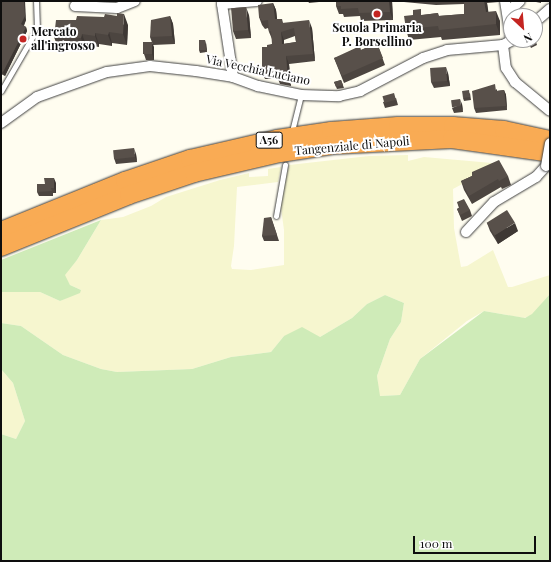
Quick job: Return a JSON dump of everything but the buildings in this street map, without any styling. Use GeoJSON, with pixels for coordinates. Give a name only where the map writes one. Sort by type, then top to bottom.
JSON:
{"type":"FeatureCollection","features":[{"type":"Feature","properties":{"kind":"highway","name":"Tangenziale di Napoli"},"geometry":{"type":"LineString","coordinates":[[1,231],[125,181],[190,159],[269,140],[331,131],[445,126],[504,130],[550,141]]}},
{"type":"Feature","properties":{"kind":"highway","name":"Tangenziale di Napoli"},"geometry":{"type":"LineString","coordinates":[[1,247],[129,195],[194,173],[280,153],[332,145],[452,139],[548,160]]}},
{"type":"Feature","properties":{"kind":"street"},"geometry":{"type":"LineString","coordinates":[[74,6],[117,8],[135,1]]}},
{"type":"Feature","properties":{"kind":"street"},"geometry":{"type":"LineString","coordinates":[[233,77],[222,4],[257,1]]}},
{"type":"Feature","properties":{"kind":"street"},"geometry":{"type":"LineString","coordinates":[[512,8],[520,1]]}},
{"type":"Feature","properties":{"kind":"street","name":"Via Vecchia Luciano"},"geometry":{"type":"LineString","coordinates":[[1,123],[37,97],[107,72],[150,66],[233,77],[301,95],[339,96],[360,91],[424,58],[447,50],[503,42]]}},
{"type":"Feature","properties":{"kind":"street"},"geometry":{"type":"LineString","coordinates":[[509,48],[506,68],[515,82],[550,111]]}},
{"type":"Feature","properties":{"kind":"street"},"geometry":{"type":"LineString","coordinates":[[466,232],[494,202],[536,177],[548,160],[550,141]]}},
{"type":"Feature","properties":{"kind":"lane"},"geometry":{"type":"LineString","coordinates":[[1,92],[37,29],[36,1]]}},
{"type":"Feature","properties":{"kind":"lane"},"geometry":{"type":"LineString","coordinates":[[293,127],[301,95]]}},
{"type":"Feature","properties":{"kind":"lane"},"geometry":{"type":"LineString","coordinates":[[276,216],[285,165]]}},
{"type":"Feature","properties":{"kind":"green space"},"geometry":{"type":"Polygon","coordinates":[[[408,155],[408,161],[424,157],[492,163],[492,168],[453,189],[454,228],[461,267],[467,266],[493,250],[508,287],[550,275],[550,294],[532,315],[524,318],[484,311],[467,321],[420,359],[400,395],[379,396],[377,376],[390,339],[401,322],[404,303],[385,295],[367,304],[352,318],[320,337],[284,336],[271,352],[231,357],[192,369],[117,372],[101,369],[63,355],[21,326],[1,323],[1,292],[40,292],[60,301],[81,290],[70,285],[64,275],[77,260],[101,220],[123,217],[151,206],[166,197],[220,180],[249,173],[249,177],[268,176],[268,169],[281,167],[278,182],[237,187],[234,246],[231,266],[232,269],[251,270],[284,265],[284,230],[280,201],[289,165],[369,156],[408,155]]]}},
{"type":"Feature","properties":{"kind":"green space"},"geometry":{"type":"Polygon","coordinates":[[[101,220],[77,260],[65,275],[70,285],[81,290],[80,293],[60,301],[40,292],[1,292],[1,260],[101,220]]]}},
{"type":"Feature","properties":{"kind":"green space"},"geometry":{"type":"Polygon","coordinates":[[[550,294],[550,561],[1,561],[1,434],[16,439],[25,421],[13,383],[1,369],[1,323],[21,326],[63,355],[101,369],[117,372],[192,369],[231,357],[271,352],[284,336],[302,327],[320,337],[352,318],[367,304],[385,295],[404,303],[401,322],[390,339],[377,376],[380,396],[400,395],[420,359],[484,311],[525,318],[532,314],[550,294]]]}},
{"type":"Feature","properties":{"kind":"green space"},"geometry":{"type":"Polygon","coordinates":[[[1,369],[13,383],[25,421],[16,439],[1,434],[1,369]]]}},
{"type":"Feature","properties":{"kind":"place","name":"Scuola Primaria P. Borsellino"},"geometry":{"type":"Point","coordinates":[377,14]}},
{"type":"Feature","properties":{"kind":"place","name":"Mercato all'ingrosso"},"geometry":{"type":"Point","coordinates":[23,39]}}]}
